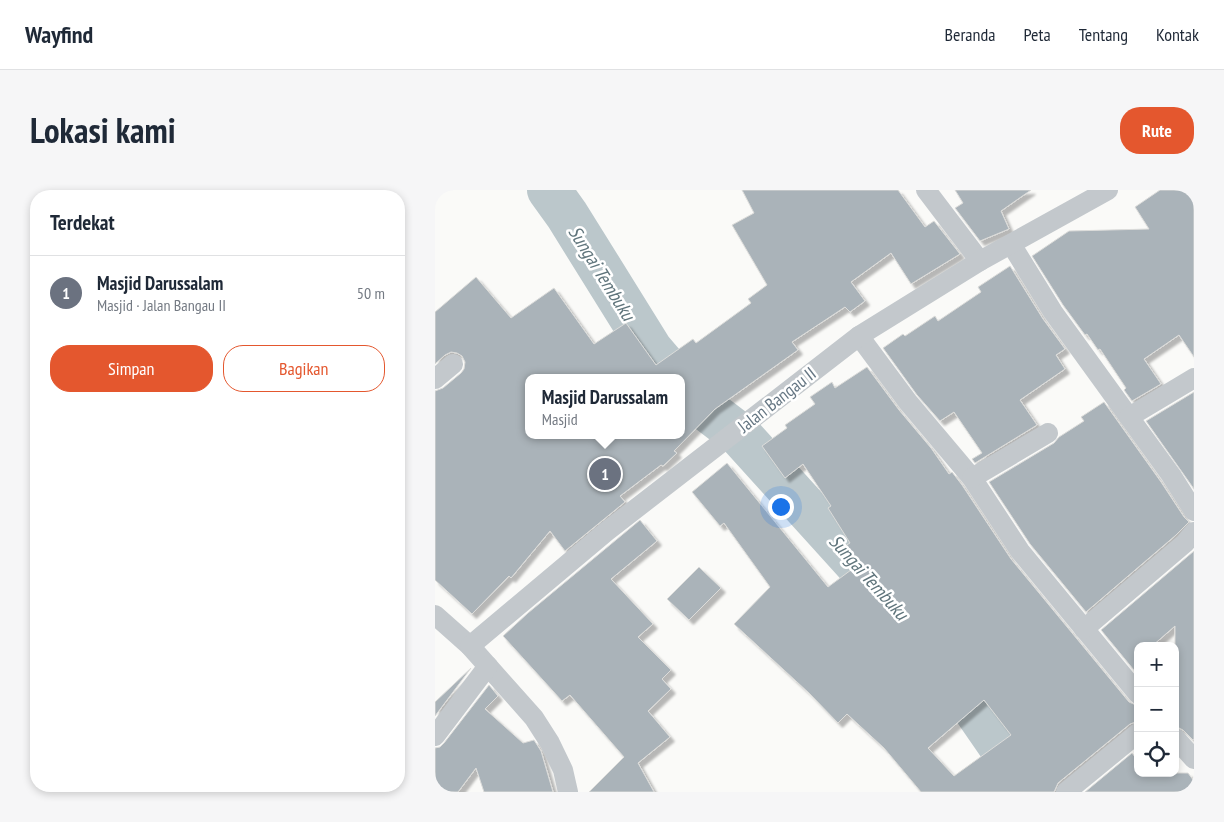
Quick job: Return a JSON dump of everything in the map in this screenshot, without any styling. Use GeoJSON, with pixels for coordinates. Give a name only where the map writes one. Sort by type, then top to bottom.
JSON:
{"type":"FeatureCollection","features":[{"type":"Feature","properties":{"kind":"street"},"geometry":{"type":"LineString","coordinates":[[926,190],[980,261]]}},
{"type":"Feature","properties":{"kind":"street","name":"Jalan Bangau II"},"geometry":{"type":"LineString","coordinates":[[470,646],[607,532],[859,336],[980,261],[1108,190]]}},
{"type":"Feature","properties":{"kind":"street"},"geometry":{"type":"LineString","coordinates":[[1011,244],[1053,312],[1171,475],[1194,511]]}},
{"type":"Feature","properties":{"kind":"street"},"geometry":{"type":"LineString","coordinates":[[859,336],[908,402],[973,478],[1020,551],[1134,689]]}},
{"type":"Feature","properties":{"kind":"street"},"geometry":{"type":"LineString","coordinates":[[435,379],[453,364]]}},
{"type":"Feature","properties":{"kind":"street"},"geometry":{"type":"LineString","coordinates":[[1129,417],[1194,378]]}},
{"type":"Feature","properties":{"kind":"street"},"geometry":{"type":"LineString","coordinates":[[973,478],[1048,432]]}},
{"type":"Feature","properties":{"kind":"street"},"geometry":{"type":"LineString","coordinates":[[1084,629],[1185,543],[1194,532]]}},
{"type":"Feature","properties":{"kind":"street"},"geometry":{"type":"LineString","coordinates":[[435,615],[470,646],[534,718],[550,743],[563,770],[568,792]]}},
{"type":"Feature","properties":{"kind":"street"},"geometry":{"type":"LineString","coordinates":[[435,736],[488,666]]}},
{"type":"Feature","properties":{"kind":"street"},"geometry":{"type":"LineString","coordinates":[[1066,792],[1134,736]]}},
{"type":"Feature","properties":{"kind":"street"},"geometry":{"type":"LineString","coordinates":[[1179,742],[1194,759]]}},
{"type":"Feature","properties":{"kind":"building"},"geometry":{"type":"Polygon","coordinates":[[[742,190],[898,190],[925,227],[934,221],[960,254],[911,284],[891,253],[851,282],[865,301],[850,312],[845,307],[792,342],[798,350],[715,409],[674,451],[677,453],[663,466],[661,465],[620,496],[625,502],[565,551],[550,531],[511,578],[509,576],[472,614],[435,580],[435,391],[443,388],[461,373],[465,362],[462,356],[451,352],[435,364],[435,312],[476,277],[511,318],[554,288],[594,344],[626,323],[656,365],[693,339],[696,343],[751,303],[748,299],[767,285],[732,225],[754,213],[742,190]]]}},
{"type":"Feature","properties":{"kind":"building"},"geometry":{"type":"Polygon","coordinates":[[[955,190],[1031,190],[1001,211],[1009,229],[980,241],[955,208],[963,203],[955,190]]]}},
{"type":"Feature","properties":{"kind":"building"},"geometry":{"type":"Polygon","coordinates":[[[1160,190],[1194,190],[1194,357],[1179,335],[1144,359],[1161,384],[1132,401],[1124,390],[1126,388],[1100,349],[1098,350],[1087,334],[1085,335],[1063,305],[1032,256],[1069,231],[1149,229],[1135,207],[1160,190]]]}},
{"type":"Feature","properties":{"kind":"building"},"geometry":{"type":"Polygon","coordinates":[[[1010,266],[1043,319],[1065,349],[1056,355],[1065,369],[1020,400],[1037,425],[975,463],[972,459],[982,453],[954,412],[940,421],[917,395],[883,348],[935,316],[938,321],[981,292],[978,287],[1010,266]]]}},
{"type":"Feature","properties":{"kind":"building"},"geometry":{"type":"Polygon","coordinates":[[[867,367],[899,410],[931,448],[949,474],[952,472],[962,485],[1011,559],[1129,702],[1134,704],[1134,722],[1058,783],[1054,792],[921,792],[884,748],[847,714],[838,723],[809,693],[734,624],[770,587],[724,523],[720,526],[692,492],[727,463],[828,587],[851,570],[837,551],[850,543],[828,508],[831,506],[803,464],[785,478],[762,446],[787,428],[785,425],[815,404],[810,397],[832,382],[835,388],[867,367]],[[984,700],[928,748],[954,776],[1011,735],[984,700]]]}},
{"type":"Feature","properties":{"kind":"building"},"geometry":{"type":"Polygon","coordinates":[[[1194,392],[1194,489],[1146,421],[1194,392]]]}},
{"type":"Feature","properties":{"kind":"building"},"geometry":{"type":"Polygon","coordinates":[[[1104,402],[1189,522],[1086,612],[1030,544],[989,482],[1054,443],[1059,437],[1084,421],[1081,417],[1104,402]]]}},
{"type":"Feature","properties":{"kind":"building"},"geometry":{"type":"Polygon","coordinates":[[[640,520],[657,541],[611,579],[653,624],[638,637],[671,670],[662,679],[671,689],[648,711],[670,737],[638,763],[654,792],[589,792],[624,757],[570,695],[562,701],[503,636],[640,520]]]}},
{"type":"Feature","properties":{"kind":"building"},"geometry":{"type":"Polygon","coordinates":[[[1194,551],[1193,740],[1179,728],[1179,642],[1175,642],[1175,626],[1157,642],[1134,642],[1134,670],[1101,630],[1194,551]]]}},
{"type":"Feature","properties":{"kind":"building"},"geometry":{"type":"Polygon","coordinates":[[[699,567],[721,588],[689,620],[667,599],[699,567]]]}},
{"type":"Feature","properties":{"kind":"building"},"geometry":{"type":"Polygon","coordinates":[[[471,668],[435,716],[435,702],[471,668]]]}},
{"type":"Feature","properties":{"kind":"building"},"geometry":{"type":"Polygon","coordinates":[[[489,685],[498,696],[485,709],[523,743],[534,740],[541,751],[553,792],[484,792],[476,768],[458,792],[435,792],[435,748],[440,747],[444,743],[489,685]]]}},
{"type":"Feature","properties":{"kind":"building"},"geometry":{"type":"Polygon","coordinates":[[[1132,753],[1134,756],[1134,777],[1179,777],[1179,773],[1188,773],[1194,781],[1194,792],[1085,792],[1132,753]]]}},
{"type":"Feature","properties":{"kind":"waterway","name":"Sungai Tembuku"},"geometry":{"type":"LineString","coordinates":[[549,190],[567,215],[651,350],[672,374]]}},
{"type":"Feature","properties":{"kind":"waterway","name":"Sungai Tembuku"},"geometry":{"type":"LineString","coordinates":[[685,389],[698,403],[740,435],[883,593]]}},
{"type":"Feature","properties":{"kind":"waterway","name":"Sungai Tembuku"},"geometry":{"type":"LineString","coordinates":[[940,659],[1032,792]]}},
{"type":"Feature","properties":{"kind":"place","name":"Masjid Darussalam"},"geometry":{"type":"Point","coordinates":[605,474]}}]}
